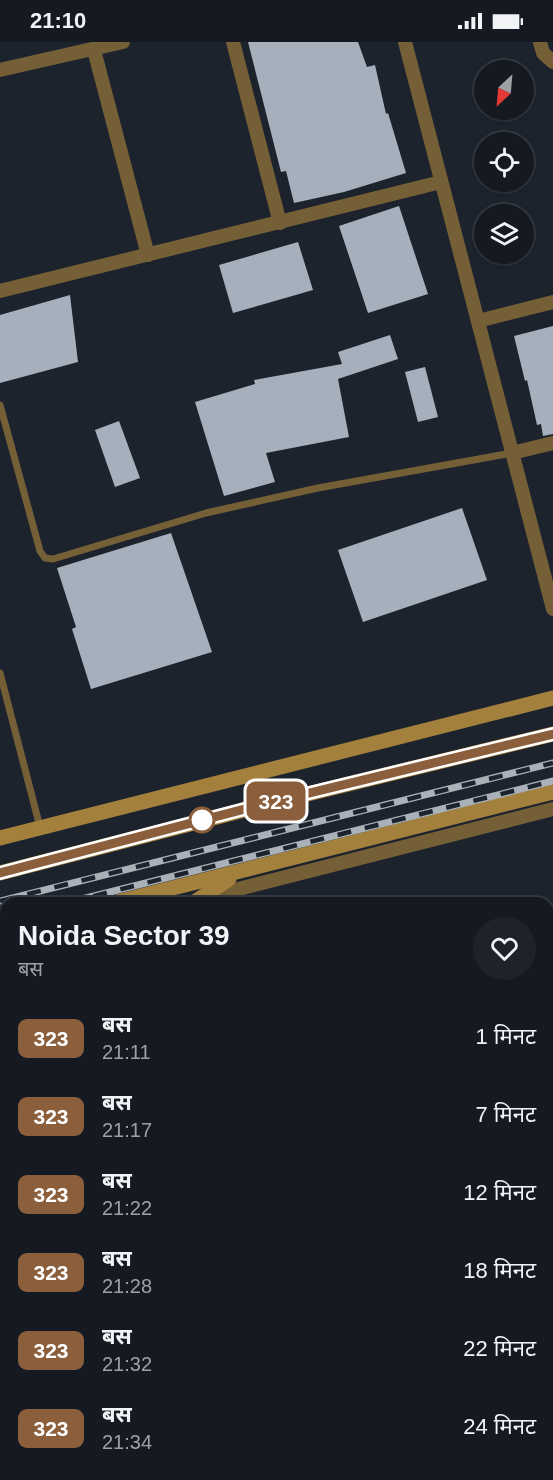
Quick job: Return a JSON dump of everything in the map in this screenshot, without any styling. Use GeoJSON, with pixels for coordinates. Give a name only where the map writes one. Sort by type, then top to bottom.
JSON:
{"type":"FeatureCollection","features":[{"type":"Feature","properties":{"kind":"main road"},"geometry":{"type":"LineString","coordinates":[[0,838],[553,698]]}},
{"type":"Feature","properties":{"kind":"main road"},"geometry":{"type":"LineString","coordinates":[[0,873],[264,804],[553,734]]}},
{"type":"Feature","properties":{"kind":"main road"},"geometry":{"type":"LineString","coordinates":[[137,897],[553,792]]}},
{"type":"Feature","properties":{"kind":"main road"},"geometry":{"type":"LineString","coordinates":[[202,897],[239,872]]}},
{"type":"Feature","properties":{"kind":"street"},"geometry":{"type":"LineString","coordinates":[[0,70],[123,42]]}},
{"type":"Feature","properties":{"kind":"street"},"geometry":{"type":"LineString","coordinates":[[233,42],[280,223]]}},
{"type":"Feature","properties":{"kind":"street"},"geometry":{"type":"LineString","coordinates":[[405,42],[553,608]]}},
{"type":"Feature","properties":{"kind":"street"},"geometry":{"type":"LineString","coordinates":[[540,42],[543,53],[553,62]]}},
{"type":"Feature","properties":{"kind":"street"},"geometry":{"type":"LineString","coordinates":[[94,50],[148,255]]}},
{"type":"Feature","properties":{"kind":"street"},"geometry":{"type":"LineString","coordinates":[[0,291],[441,182]]}},
{"type":"Feature","properties":{"kind":"street"},"geometry":{"type":"LineString","coordinates":[[478,321],[553,302]]}},
{"type":"Feature","properties":{"kind":"street"},"geometry":{"type":"LineString","coordinates":[[512,453],[553,443]]}},
{"type":"Feature","properties":{"kind":"street"},"geometry":{"type":"LineString","coordinates":[[213,897],[553,808]]}},
{"type":"Feature","properties":{"kind":"lane"},"geometry":{"type":"LineString","coordinates":[[0,405],[40,551],[45,558],[53,559],[206,513],[318,488],[512,453]]}},
{"type":"Feature","properties":{"kind":"lane"},"geometry":{"type":"LineString","coordinates":[[0,673],[40,828]]}},
{"type":"Feature","properties":{"kind":"building"},"geometry":{"type":"Polygon","coordinates":[[[248,42],[358,42],[367,67],[375,65],[386,114],[388,113],[406,173],[344,192],[294,203],[286,171],[281,172],[248,42]]]}},
{"type":"Feature","properties":{"kind":"building"},"geometry":{"type":"Polygon","coordinates":[[[399,206],[428,294],[368,313],[339,226],[399,206]]]}},
{"type":"Feature","properties":{"kind":"building"},"geometry":{"type":"Polygon","coordinates":[[[298,242],[313,290],[233,313],[219,265],[298,242]]]}},
{"type":"Feature","properties":{"kind":"building"},"geometry":{"type":"Polygon","coordinates":[[[70,295],[78,362],[0,383],[0,315],[70,295]]]}},
{"type":"Feature","properties":{"kind":"building"},"geometry":{"type":"Polygon","coordinates":[[[553,326],[553,434],[543,436],[541,424],[537,425],[514,336],[553,326]]]}},
{"type":"Feature","properties":{"kind":"building"},"geometry":{"type":"Polygon","coordinates":[[[390,335],[398,359],[338,379],[349,437],[266,453],[275,482],[224,496],[195,402],[255,384],[254,380],[342,364],[338,352],[390,335]]]}},
{"type":"Feature","properties":{"kind":"building"},"geometry":{"type":"Polygon","coordinates":[[[425,367],[438,417],[418,422],[405,372],[425,367]]]}},
{"type":"Feature","properties":{"kind":"building"},"geometry":{"type":"Polygon","coordinates":[[[119,421],[140,478],[115,487],[95,430],[119,421]]]}},
{"type":"Feature","properties":{"kind":"building"},"geometry":{"type":"Polygon","coordinates":[[[462,508],[487,580],[363,622],[338,550],[462,508]]]}},
{"type":"Feature","properties":{"kind":"building"},"geometry":{"type":"Polygon","coordinates":[[[171,533],[212,652],[91,689],[72,629],[76,627],[57,568],[171,533]]]}},
{"type":"Feature","properties":{"kind":"railway"},"geometry":{"type":"LineString","coordinates":[[16,897],[553,763]]}},
{"type":"Feature","properties":{"kind":"railway"},"geometry":{"type":"LineString","coordinates":[[90,897],[553,781]]}},
{"type":"Feature","properties":{"kind":"bus line","name":"323"},"geometry":{"type":"LineString","coordinates":[[0,873],[264,804],[553,734]]}}]}
